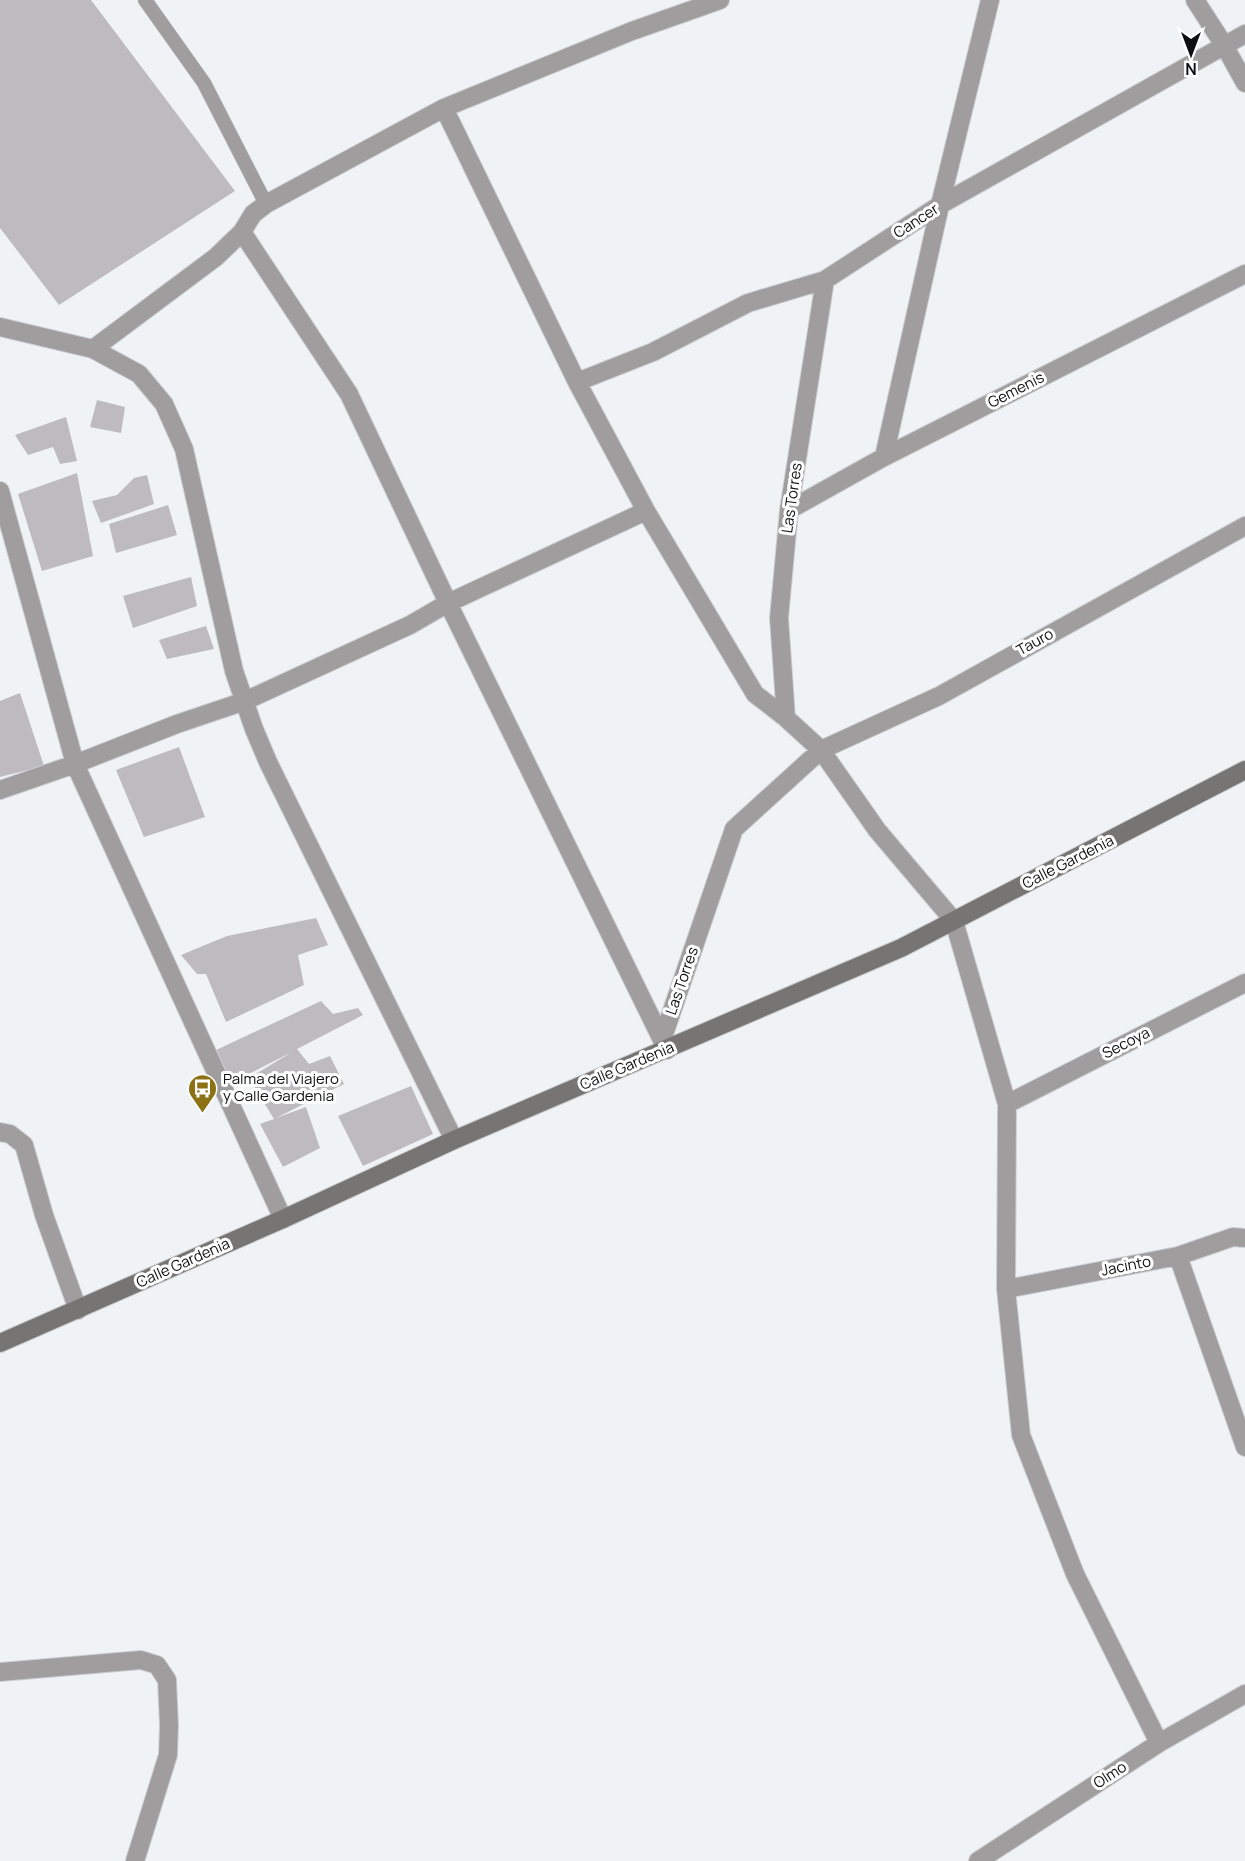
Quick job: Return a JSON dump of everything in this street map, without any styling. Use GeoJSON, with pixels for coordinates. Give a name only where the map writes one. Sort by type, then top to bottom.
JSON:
{"type":"FeatureCollection","features":[{"type":"Feature","properties":{"kind":"street"},"geometry":{"type":"LineString","coordinates":[[93,350],[216,257],[242,232],[253,214],[266,204],[444,108],[632,31],[720,0]]}},
{"type":"Feature","properties":{"kind":"street"},"geometry":{"type":"LineString","coordinates":[[885,457],[940,205],[990,0]]}},
{"type":"Feature","properties":{"kind":"street"},"geometry":{"type":"LineString","coordinates":[[1195,0],[1245,83]]}},
{"type":"Feature","properties":{"kind":"street","name":"Cancer"},"geometry":{"type":"LineString","coordinates":[[577,382],[653,352],[748,303],[825,280],[940,205],[1245,34]]}},
{"type":"Feature","properties":{"kind":"street"},"geometry":{"type":"LineString","coordinates":[[444,108],[577,382],[646,511],[754,693],[821,750],[877,830],[954,921],[1007,1104],[1006,1289],[1021,1435],[1075,1574],[1159,1743]]}},
{"type":"Feature","properties":{"kind":"street"},"geometry":{"type":"LineString","coordinates":[[242,232],[349,394],[448,603],[664,1045]]}},
{"type":"Feature","properties":{"kind":"street","name":"Gemenis"},"geometry":{"type":"LineString","coordinates":[[789,510],[885,457],[1245,274]]}},
{"type":"Feature","properties":{"kind":"street","name":"Las Torres"},"geometry":{"type":"LineString","coordinates":[[786,718],[779,618],[789,510],[825,280]]}},
{"type":"Feature","properties":{"kind":"street"},"geometry":{"type":"LineString","coordinates":[[0,327],[93,350],[139,374],[164,404],[184,449],[234,671],[254,729],[268,762],[454,1140]]}},
{"type":"Feature","properties":{"kind":"street"},"geometry":{"type":"LineString","coordinates":[[0,491],[75,764],[283,1219]]}},
{"type":"Feature","properties":{"kind":"street"},"geometry":{"type":"LineString","coordinates":[[0,790],[245,701],[410,625],[448,603],[646,511]]}},
{"type":"Feature","properties":{"kind":"street","name":"Tauro"},"geometry":{"type":"LineString","coordinates":[[821,750],[939,696],[1245,526]]}},
{"type":"Feature","properties":{"kind":"street","name":"Las Torres"},"geometry":{"type":"LineString","coordinates":[[664,1045],[734,829],[821,750]]}},
{"type":"Feature","properties":{"kind":"street","name":"Calle Gardenia"},"geometry":{"type":"LineString","coordinates":[[0,1343],[283,1219],[664,1045],[901,948],[1245,770]]}},
{"type":"Feature","properties":{"kind":"street","name":"Secoya"},"geometry":{"type":"LineString","coordinates":[[1007,1104],[1245,983]]}},
{"type":"Feature","properties":{"kind":"street"},"geometry":{"type":"LineString","coordinates":[[0,1132],[10,1134],[24,1145],[44,1215],[78,1310]]}},
{"type":"Feature","properties":{"kind":"street","name":"Jacinto"},"geometry":{"type":"LineString","coordinates":[[1006,1289],[1178,1256],[1233,1237],[1245,1238]]}},
{"type":"Feature","properties":{"kind":"street"},"geometry":{"type":"LineString","coordinates":[[1178,1256],[1245,1447]]}},
{"type":"Feature","properties":{"kind":"street"},"geometry":{"type":"LineString","coordinates":[[0,1671],[141,1660],[156,1665],[166,1680],[168,1755],[135,1861]]}},
{"type":"Feature","properties":{"kind":"street","name":"Olmo"},"geometry":{"type":"LineString","coordinates":[[978,1861],[1159,1743],[1245,1694]]}},
{"type":"Feature","properties":{"kind":"lane"},"geometry":{"type":"LineString","coordinates":[[144,0],[204,83],[266,204]]}},
{"type":"Feature","properties":{"kind":"building"},"geometry":{"type":"Polygon","coordinates":[[[0,0],[91,0],[235,191],[59,305],[0,228],[0,0]]]}},
{"type":"Feature","properties":{"kind":"building"},"geometry":{"type":"Polygon","coordinates":[[[97,400],[125,407],[121,433],[90,427],[97,400]]]}},
{"type":"Feature","properties":{"kind":"building"},"geometry":{"type":"Polygon","coordinates":[[[66,417],[77,461],[60,464],[53,447],[28,455],[15,435],[66,417]]]}},
{"type":"Feature","properties":{"kind":"building"},"geometry":{"type":"Polygon","coordinates":[[[77,473],[93,556],[42,571],[18,494],[77,473]]]}},
{"type":"Feature","properties":{"kind":"building"},"geometry":{"type":"Polygon","coordinates":[[[147,475],[154,504],[101,523],[92,501],[117,495],[134,478],[147,475]]]}},
{"type":"Feature","properties":{"kind":"building"},"geometry":{"type":"Polygon","coordinates":[[[168,505],[177,535],[116,553],[109,524],[168,505]]]}},
{"type":"Feature","properties":{"kind":"building"},"geometry":{"type":"Polygon","coordinates":[[[191,577],[197,606],[133,628],[123,596],[191,577]]]}},
{"type":"Feature","properties":{"kind":"building"},"geometry":{"type":"Polygon","coordinates":[[[206,626],[214,649],[167,659],[159,640],[206,626]]]}},
{"type":"Feature","properties":{"kind":"building"},"geometry":{"type":"Polygon","coordinates":[[[20,693],[44,766],[0,777],[0,701],[20,693]]]}},
{"type":"Feature","properties":{"kind":"building"},"geometry":{"type":"Polygon","coordinates":[[[179,747],[205,817],[144,837],[116,770],[179,747]]]}},
{"type":"Feature","properties":{"kind":"building"},"geometry":{"type":"Polygon","coordinates":[[[316,918],[328,945],[298,955],[304,985],[226,1022],[206,974],[197,974],[181,955],[227,936],[316,918]]]}},
{"type":"Feature","properties":{"kind":"building"},"geometry":{"type":"Polygon","coordinates":[[[321,1001],[333,1014],[358,1008],[363,1015],[297,1049],[309,1064],[330,1056],[344,1084],[276,1118],[306,1107],[320,1148],[283,1167],[260,1124],[274,1119],[249,1078],[292,1052],[229,1084],[214,1051],[321,1001]]]}},
{"type":"Feature","properties":{"kind":"building"},"geometry":{"type":"Polygon","coordinates":[[[411,1086],[433,1134],[363,1166],[338,1116],[411,1086]]]}},
{"type":"Feature","properties":{"kind":"place","name":"Palma del Viajero y Calle Gardenia"},"geometry":{"type":"Point","coordinates":[202,1114]}}]}
